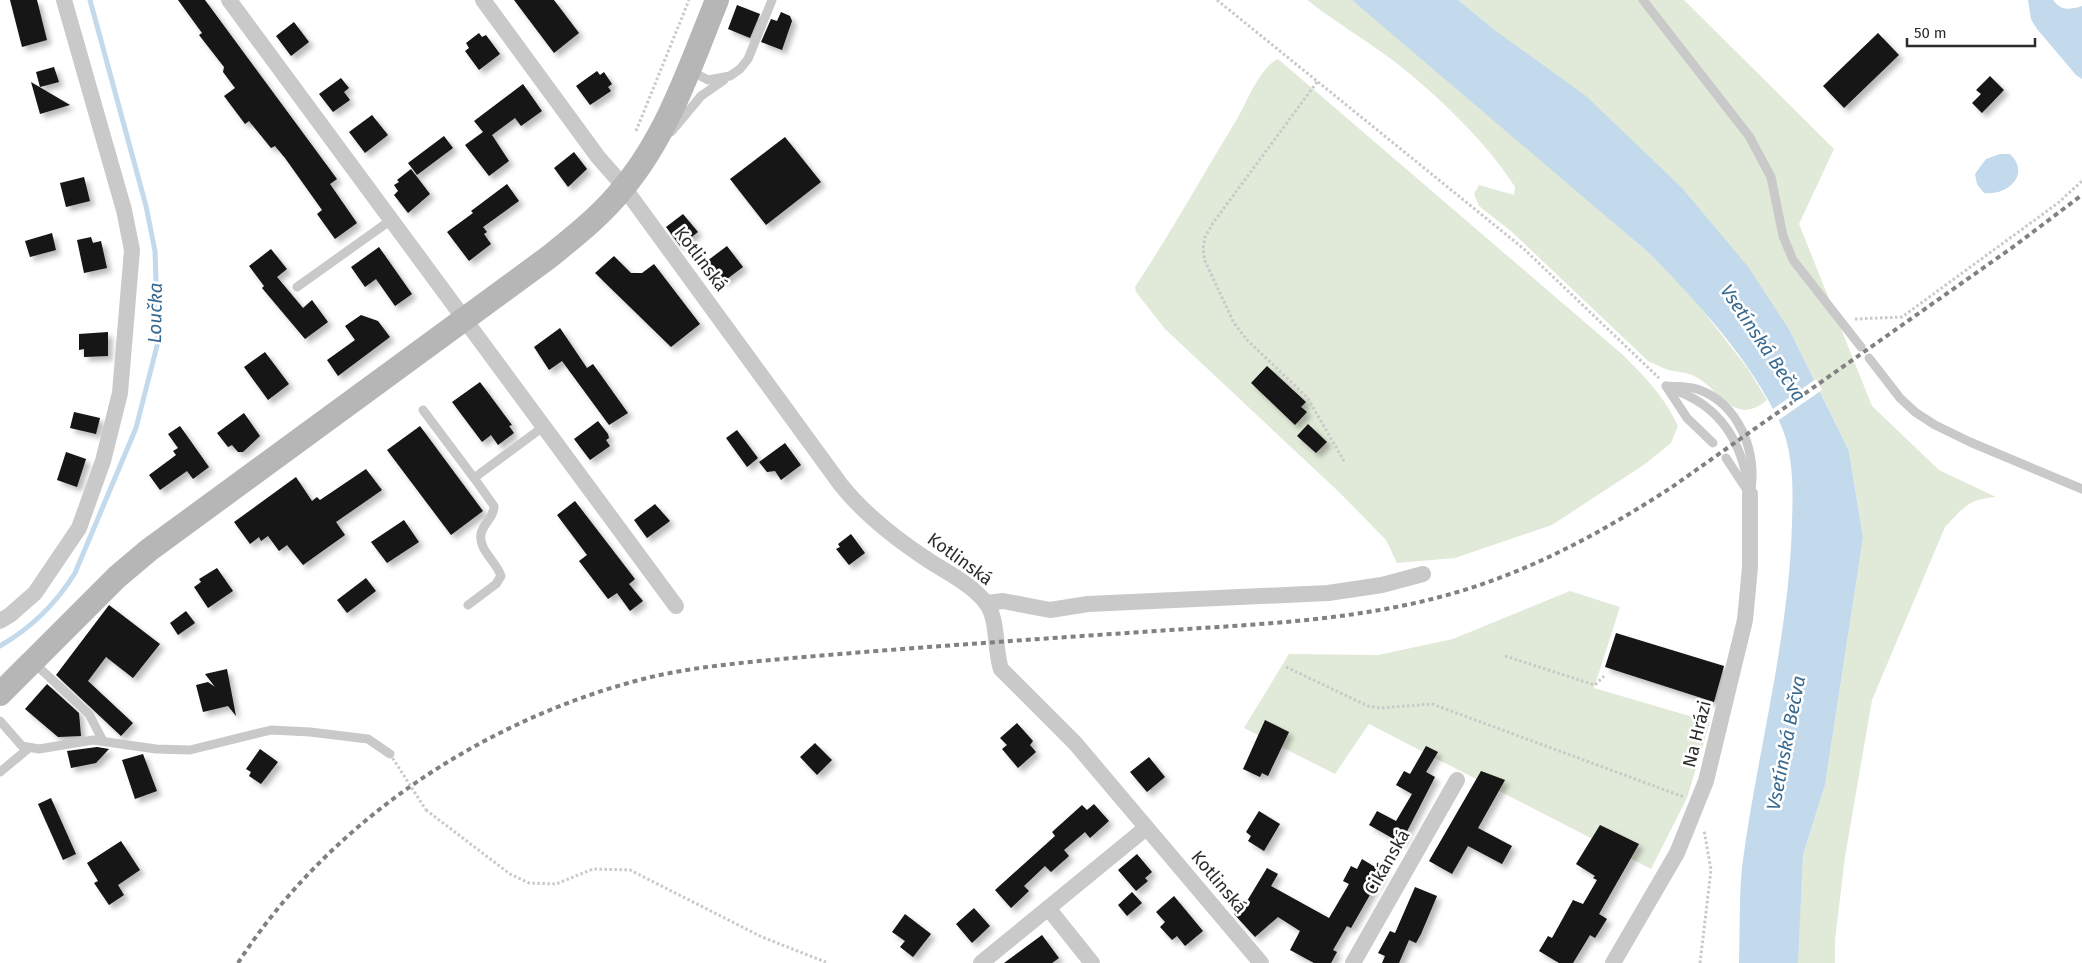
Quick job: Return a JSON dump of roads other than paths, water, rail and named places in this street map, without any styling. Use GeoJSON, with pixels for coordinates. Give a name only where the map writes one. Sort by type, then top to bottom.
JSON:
{"type":"FeatureCollection","features":[{"type":"Feature","properties":{"kind":"main road"},"geometry":{"type":"LineString","coordinates":[[0,694],[117,577],[149,550],[572,238],[624,188],[641,144],[689,70],[717,0]]}},
{"type":"Feature","properties":{"kind":"street"},"geometry":{"type":"LineString","coordinates":[[0,621],[10,615],[35,593],[78,528],[103,461],[120,393],[132,250],[124,210],[64,0]]}},
{"type":"Feature","properties":{"kind":"street"},"geometry":{"type":"LineString","coordinates":[[229,0],[676,606]]}},
{"type":"Feature","properties":{"kind":"street","name":"Kotlinská"},"geometry":{"type":"LineString","coordinates":[[483,0],[598,157],[624,188],[853,500],[889,532],[972,590],[986,603],[994,620],[996,654],[1001,669],[1075,743],[1261,963]]}},
{"type":"Feature","properties":{"kind":"street","name":"Na Hrázi"},"geometry":{"type":"LineString","coordinates":[[1613,963],[1677,853],[1699,803],[1745,620],[1750,567],[1750,494]]}},
{"type":"Feature","properties":{"kind":"street"},"geometry":{"type":"LineString","coordinates":[[986,603],[1002,602],[1050,610],[1088,604],[1328,593],[1382,584],[1423,574]]}},
{"type":"Feature","properties":{"kind":"street","name":"Cikánská"},"geometry":{"type":"LineString","coordinates":[[1353,963],[1457,780]]}},
{"type":"Feature","properties":{"kind":"street"},"geometry":{"type":"LineString","coordinates":[[981,963],[1146,828]]}},
{"type":"Feature","properties":{"kind":"street"},"geometry":{"type":"LineString","coordinates":[[1048,908],[1092,963]]}},
{"type":"Feature","properties":{"kind":"lane"},"geometry":{"type":"LineString","coordinates":[[641,144],[672,132],[701,96],[730,76],[748,59],[772,0]]}},
{"type":"Feature","properties":{"kind":"lane"},"geometry":{"type":"LineString","coordinates":[[1644,0],[1749,136],[1771,177],[1783,236],[1793,260],[1861,347]]}},
{"type":"Feature","properties":{"kind":"lane"},"geometry":{"type":"LineString","coordinates":[[689,70],[708,80],[730,76]]}},
{"type":"Feature","properties":{"kind":"lane"},"geometry":{"type":"LineString","coordinates":[[297,286],[391,220]]}},
{"type":"Feature","properties":{"kind":"lane"},"geometry":{"type":"LineString","coordinates":[[1869,358],[1900,398],[1915,412],[1935,425],[1970,442],[2082,489]]}},
{"type":"Feature","properties":{"kind":"lane"},"geometry":{"type":"LineString","coordinates":[[1713,443],[1687,418],[1666,386],[1704,402],[1718,415],[1741,456],[1746,470],[1750,494]]}},
{"type":"Feature","properties":{"kind":"lane"},"geometry":{"type":"LineString","coordinates":[[423,410],[494,506],[491,518],[483,529],[482,543],[501,576],[496,584],[468,605]]}},
{"type":"Feature","properties":{"kind":"lane"},"geometry":{"type":"LineString","coordinates":[[474,478],[543,427]]}},
{"type":"Feature","properties":{"kind":"lane"},"geometry":{"type":"LineString","coordinates":[[1726,458],[1750,494]]}},
{"type":"Feature","properties":{"kind":"lane"},"geometry":{"type":"LineString","coordinates":[[32,662],[89,714],[103,741]]}},
{"type":"Feature","properties":{"kind":"lane"},"geometry":{"type":"LineString","coordinates":[[0,721],[22,746],[38,749],[94,740],[156,749],[190,750],[271,730],[310,732],[368,739],[390,754]]}},
{"type":"Feature","properties":{"kind":"lane"},"geometry":{"type":"LineString","coordinates":[[0,772],[29,748]]}},
{"type":"Feature","properties":{"kind":"water","name":"Vsetínská Bečva"},"geometry":{"type":"Polygon","coordinates":[[[1352,0],[1458,0],[1496,31],[1586,96],[1682,188],[1749,268],[1790,331],[1849,451],[1863,538],[1825,785],[1803,855],[1798,963],[1739,963],[1742,867],[1779,653],[1790,567],[1792,474],[1788,449],[1781,425],[1755,378],[1739,356],[1705,313],[1649,253],[1352,0]]]}},
{"type":"Feature","properties":{"kind":"water"},"geometry":{"type":"Polygon","coordinates":[[[2028,0],[2053,0],[2056,4],[2066,9],[2082,6],[2082,79],[2076,75],[2037,29],[2031,19],[2028,0]]]}},
{"type":"Feature","properties":{"kind":"water"},"geometry":{"type":"Polygon","coordinates":[[[2000,154],[2010,154],[2016,162],[2017,176],[2014,182],[2001,191],[1984,193],[1977,184],[1975,174],[1986,159],[2000,154]]]}},
{"type":"Feature","properties":{"kind":"waterway","name":"Loučka"},"geometry":{"type":"LineString","coordinates":[[0,646],[42,614],[60,595],[75,573],[136,428],[158,342],[155,251],[146,206],[90,0]]}},
{"type":"Feature","properties":{"kind":"railway"},"geometry":{"type":"LineString","coordinates":[[238,963],[275,912],[318,864],[365,821],[416,783],[470,749],[527,720],[586,696],[661,675],[745,663],[957,645],[1310,620],[1348,615],[1424,601],[1489,582],[1517,571],[1596,533],[1672,487],[2013,247],[2082,195]]}}]}
